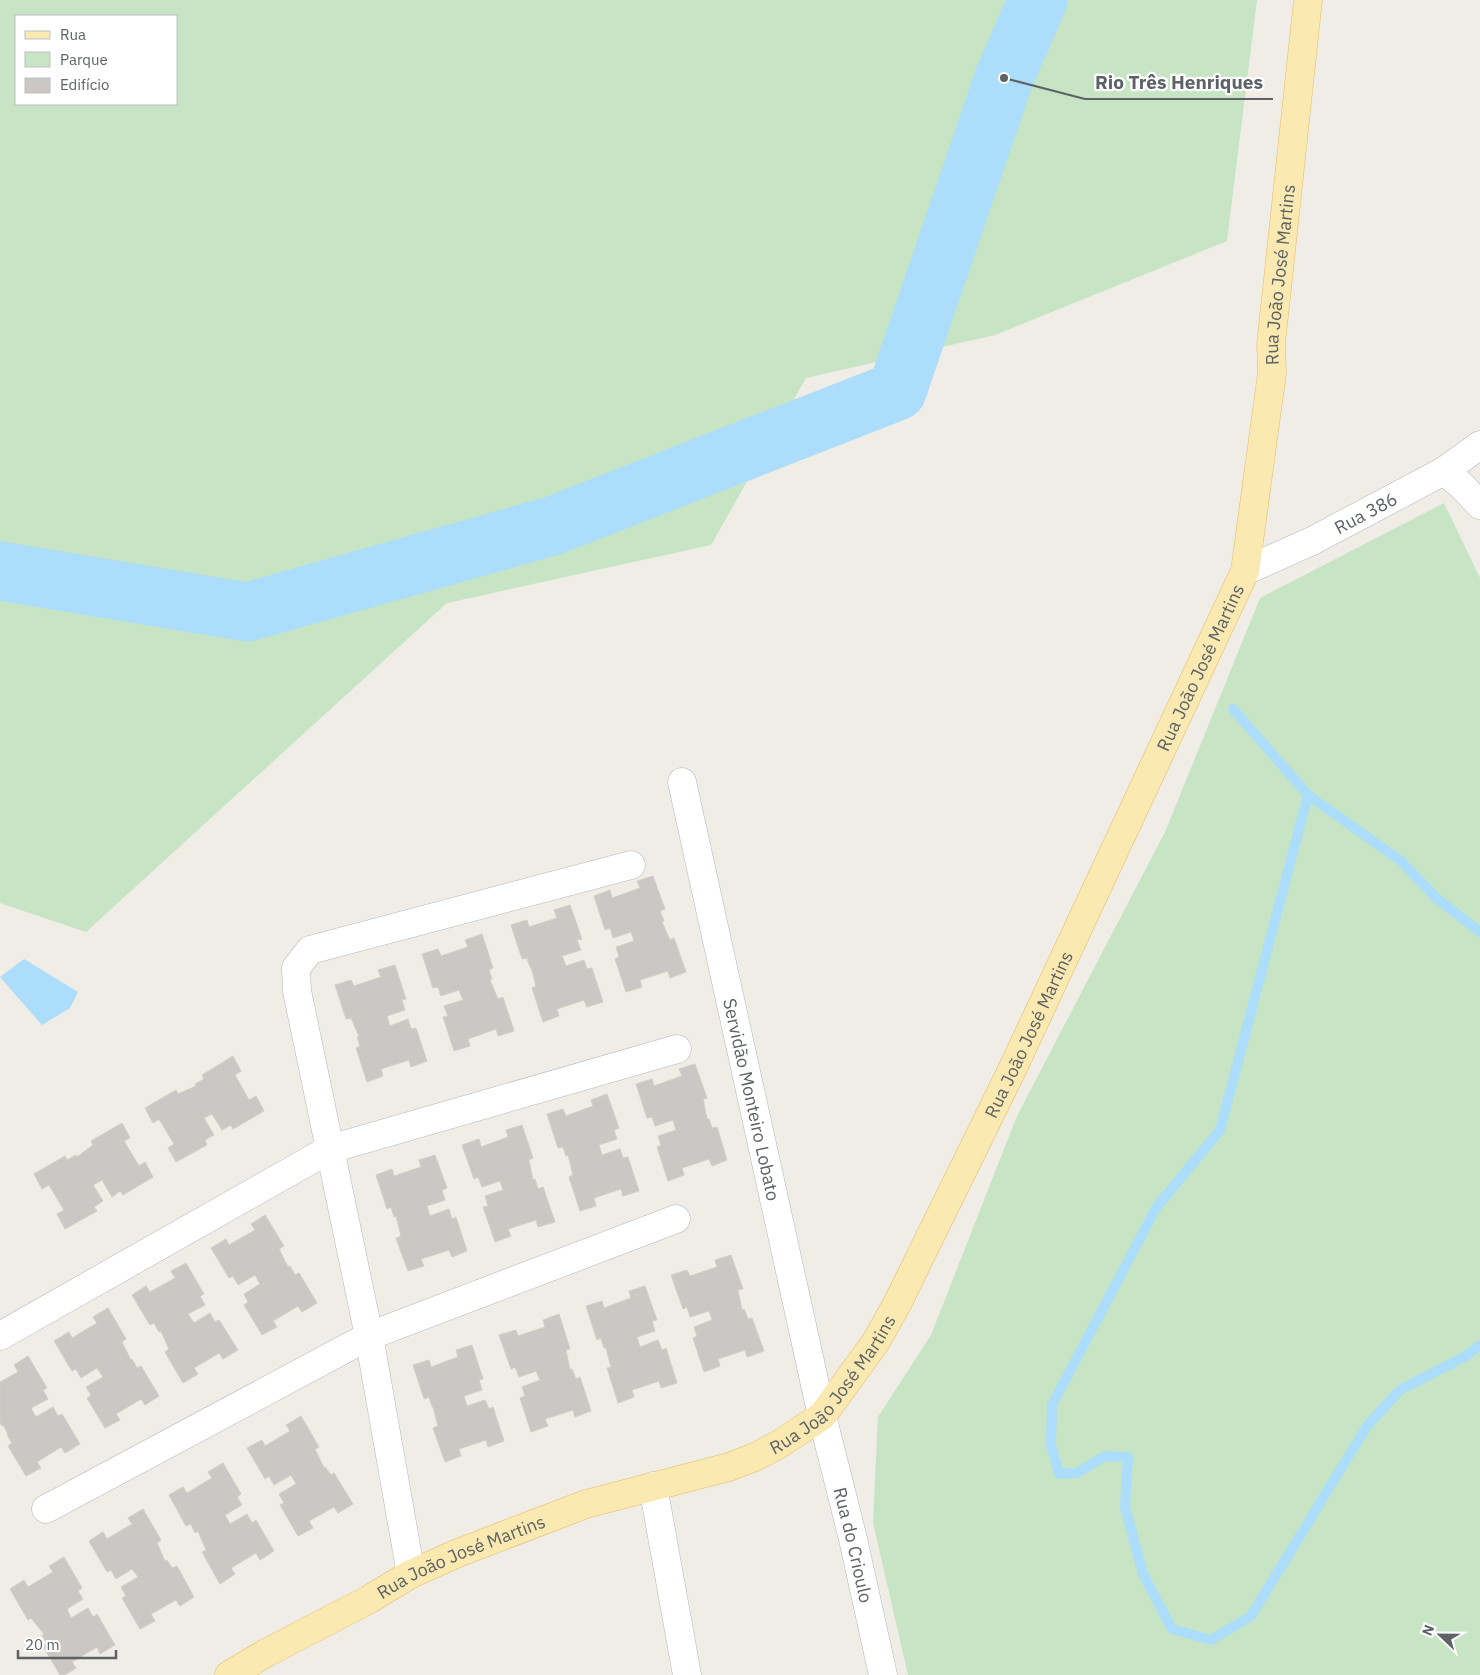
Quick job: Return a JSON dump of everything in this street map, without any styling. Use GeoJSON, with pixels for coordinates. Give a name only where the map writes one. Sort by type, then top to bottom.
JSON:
{"type":"FeatureCollection","features":[{"type":"Feature","properties":{"kind":"main road","name":"Rua João José Martins"},"geometry":{"type":"LineString","coordinates":[[229,1675],[412,1574],[458,1553],[586,1504],[729,1467],[755,1457],[796,1434],[822,1416],[876,1343],[1011,1072],[1245,570],[1272,373],[1271,344],[1308,0]]}},
{"type":"Feature","properties":{"kind":"street","name":"Rua 386"},"geometry":{"type":"LineString","coordinates":[[1245,570],[1312,541],[1444,471],[1480,445]]}},
{"type":"Feature","properties":{"kind":"street"},"geometry":{"type":"LineString","coordinates":[[1444,471],[1480,505]]}},
{"type":"Feature","properties":{"kind":"street","name":"Servidão Monteiro Lobato"},"geometry":{"type":"LineString","coordinates":[[682,782],[822,1416]]}},
{"type":"Feature","properties":{"kind":"street"},"geometry":{"type":"LineString","coordinates":[[412,1574],[369,1336],[297,991],[296,968],[310,950],[631,864]]}},
{"type":"Feature","properties":{"kind":"street"},"geometry":{"type":"LineString","coordinates":[[0,1336],[330,1149],[678,1049]]}},
{"type":"Feature","properties":{"kind":"street"},"geometry":{"type":"LineString","coordinates":[[46,1509],[369,1336],[676,1219]]}},
{"type":"Feature","properties":{"kind":"street","name":"Rua do Crioulo"},"geometry":{"type":"LineString","coordinates":[[822,1416],[853,1539],[883,1675]]}},
{"type":"Feature","properties":{"kind":"street"},"geometry":{"type":"LineString","coordinates":[[653,1486],[687,1675]]}},
{"type":"Feature","properties":{"kind":"green space"},"geometry":{"type":"Polygon","coordinates":[[[0,0],[1257,0],[1227,241],[995,335],[806,378],[711,545],[447,603],[86,932],[0,903],[0,0]]]}},
{"type":"Feature","properties":{"kind":"green space"},"geometry":{"type":"Polygon","coordinates":[[[1444,503],[1480,578],[1480,1675],[908,1675],[873,1523],[878,1417],[931,1335],[1017,1116],[1165,832],[1260,598],[1444,503]]]}},
{"type":"Feature","properties":{"kind":"water"},"geometry":{"type":"Polygon","coordinates":[[[24,959],[78,992],[70,1008],[42,1025],[0,977],[24,959]]]}},
{"type":"Feature","properties":{"kind":"building"},"geometry":{"type":"Polygon","coordinates":[[[653,876],[665,909],[660,911],[664,921],[662,922],[670,940],[674,938],[686,972],[670,978],[668,971],[640,980],[642,987],[626,992],[615,959],[619,957],[616,947],[634,941],[631,932],[613,938],[610,928],[605,930],[594,896],[610,890],[612,898],[640,888],[637,881],[653,876]]]}},
{"type":"Feature","properties":{"kind":"building"},"geometry":{"type":"Polygon","coordinates":[[[570,905],[582,939],[577,940],[581,950],[562,956],[566,966],[584,960],[587,969],[592,968],[603,1002],[587,1007],[584,1000],[557,1009],[559,1016],[543,1022],[532,988],[536,986],[531,967],[527,958],[522,959],[511,925],[527,920],[529,927],[557,918],[554,910],[570,905]]]}},
{"type":"Feature","properties":{"kind":"building"},"geometry":{"type":"Polygon","coordinates":[[[482,934],[493,968],[489,970],[492,979],[490,980],[498,999],[503,997],[514,1031],[498,1036],[496,1029],[468,1039],[470,1046],[454,1051],[443,1017],[448,1016],[444,1006],[463,1000],[459,990],[441,996],[438,987],[433,988],[422,954],[438,949],[441,956],[468,947],[465,940],[482,934]]]}},
{"type":"Feature","properties":{"kind":"building"},"geometry":{"type":"Polygon","coordinates":[[[395,965],[406,999],[402,1000],[405,1010],[387,1016],[390,1026],[408,1019],[411,1029],[416,1028],[427,1061],[411,1067],[409,1060],[381,1069],[383,1076],[367,1082],[356,1048],[360,1046],[357,1037],[359,1036],[351,1018],[346,1019],[335,985],[351,980],[354,986],[381,977],[378,970],[395,965]]]}},
{"type":"Feature","properties":{"kind":"building"},"geometry":{"type":"Polygon","coordinates":[[[233,1056],[241,1071],[235,1075],[249,1100],[256,1096],[264,1111],[233,1129],[231,1125],[222,1130],[212,1114],[204,1118],[214,1135],[205,1140],[207,1145],[176,1162],[168,1148],[174,1144],[159,1119],[153,1123],[145,1108],[176,1090],[178,1094],[196,1086],[195,1084],[204,1079],[202,1075],[233,1056]]]}},
{"type":"Feature","properties":{"kind":"building"},"geometry":{"type":"Polygon","coordinates":[[[695,1064],[707,1098],[703,1099],[707,1119],[709,1119],[712,1128],[717,1127],[727,1160],[712,1166],[709,1159],[682,1168],[684,1175],[668,1181],[657,1147],[661,1145],[658,1136],[676,1130],[673,1120],[655,1126],[652,1117],[647,1118],[636,1084],[652,1079],[654,1086],[682,1076],[679,1069],[695,1064]]]}},
{"type":"Feature","properties":{"kind":"building"},"geometry":{"type":"Polygon","coordinates":[[[607,1094],[619,1128],[614,1130],[617,1139],[599,1145],[602,1155],[620,1149],[623,1158],[628,1157],[639,1191],[623,1196],[621,1189],[594,1198],[596,1206],[580,1211],[569,1177],[573,1175],[568,1155],[566,1156],[563,1147],[558,1148],[547,1114],[563,1109],[566,1116],[593,1106],[591,1100],[607,1094]]]}},
{"type":"Feature","properties":{"kind":"building"},"geometry":{"type":"Polygon","coordinates":[[[122,1123],[130,1138],[124,1141],[139,1166],[145,1162],[153,1177],[123,1195],[120,1191],[112,1197],[102,1180],[93,1185],[103,1201],[94,1207],[97,1211],[65,1229],[57,1214],[64,1210],[49,1185],[42,1189],[34,1174],[65,1156],[67,1160],[76,1155],[77,1157],[93,1145],[91,1141],[122,1123]]]}},
{"type":"Feature","properties":{"kind":"building"},"geometry":{"type":"Polygon","coordinates":[[[522,1125],[533,1158],[529,1160],[533,1180],[535,1179],[538,1189],[543,1187],[555,1222],[538,1227],[536,1220],[508,1229],[511,1236],[495,1242],[483,1207],[488,1206],[485,1196],[503,1190],[500,1181],[482,1187],[478,1177],[474,1179],[462,1145],[479,1139],[481,1147],[508,1137],[506,1130],[522,1125]]]}},
{"type":"Feature","properties":{"kind":"building"},"geometry":{"type":"Polygon","coordinates":[[[435,1155],[447,1188],[442,1190],[445,1200],[427,1206],[430,1216],[449,1209],[452,1219],[456,1217],[467,1251],[452,1257],[449,1250],[421,1259],[424,1266],[408,1271],[396,1238],[401,1236],[396,1216],[394,1217],[391,1207],[387,1209],[376,1175],[392,1169],[394,1176],[421,1167],[419,1160],[435,1155]]]}},
{"type":"Feature","properties":{"kind":"building"},"geometry":{"type":"Polygon","coordinates":[[[265,1215],[284,1246],[279,1249],[288,1267],[290,1266],[295,1275],[299,1273],[317,1303],[302,1312],[298,1306],[273,1321],[277,1327],[262,1335],[244,1305],[248,1302],[244,1294],[260,1284],[255,1275],[238,1285],[233,1276],[229,1278],[211,1248],[226,1239],[229,1245],[255,1230],[251,1224],[265,1215]]]}},
{"type":"Feature","properties":{"kind":"building"},"geometry":{"type":"Polygon","coordinates":[[[731,1255],[743,1289],[738,1290],[742,1310],[744,1309],[748,1319],[752,1318],[764,1351],[747,1357],[745,1350],[718,1359],[720,1366],[704,1372],[693,1338],[697,1336],[694,1327],[712,1320],[709,1311],[690,1317],[687,1307],[683,1309],[671,1275],[687,1270],[690,1276],[717,1267],[715,1260],[731,1255]]]}},
{"type":"Feature","properties":{"kind":"building"},"geometry":{"type":"Polygon","coordinates":[[[186,1263],[204,1294],[200,1296],[205,1305],[188,1314],[194,1323],[210,1313],[215,1322],[219,1320],[238,1350],[223,1359],[219,1353],[194,1368],[198,1374],[183,1383],[165,1352],[169,1349],[161,1331],[159,1332],[154,1323],[150,1325],[132,1295],[146,1286],[150,1292],[175,1278],[171,1271],[186,1263]]]}},
{"type":"Feature","properties":{"kind":"building"},"geometry":{"type":"Polygon","coordinates":[[[645,1286],[657,1320],[652,1321],[655,1331],[637,1337],[640,1347],[658,1340],[662,1350],[666,1348],[677,1383],[661,1388],[659,1381],[632,1390],[634,1397],[618,1403],[607,1368],[611,1367],[606,1348],[604,1348],[601,1338],[597,1340],[586,1306],[602,1301],[604,1308],[631,1298],[629,1291],[645,1286]]]}},
{"type":"Feature","properties":{"kind":"building"},"geometry":{"type":"Polygon","coordinates":[[[108,1308],[126,1339],[122,1342],[131,1360],[137,1368],[141,1366],[159,1396],[145,1405],[141,1399],[116,1414],[120,1420],[105,1428],[87,1398],[91,1395],[86,1387],[103,1377],[97,1368],[81,1378],[76,1369],[72,1371],[54,1341],[69,1332],[72,1338],[97,1323],[93,1317],[108,1308]]]}},
{"type":"Feature","properties":{"kind":"building"},"geometry":{"type":"Polygon","coordinates":[[[559,1314],[570,1349],[566,1350],[570,1370],[572,1369],[576,1379],[580,1377],[591,1411],[575,1417],[573,1410],[545,1419],[548,1426],[531,1432],[520,1398],[525,1396],[522,1387],[540,1380],[536,1371],[519,1377],[515,1367],[511,1369],[499,1335],[516,1330],[518,1336],[545,1327],[543,1320],[559,1314]]]}},
{"type":"Feature","properties":{"kind":"building"},"geometry":{"type":"Polygon","coordinates":[[[472,1345],[483,1379],[479,1380],[482,1390],[464,1396],[467,1406],[485,1400],[489,1409],[493,1407],[504,1441],[488,1447],[486,1440],[459,1449],[461,1456],[445,1462],[433,1428],[438,1426],[433,1407],[429,1397],[424,1399],[413,1365],[429,1360],[431,1367],[458,1357],[456,1350],[472,1345]]]}},
{"type":"Feature","properties":{"kind":"building"},"geometry":{"type":"Polygon","coordinates":[[[28,1356],[47,1388],[43,1390],[48,1399],[31,1408],[36,1417],[53,1407],[58,1416],[62,1414],[80,1444],[65,1453],[61,1447],[37,1462],[41,1468],[26,1476],[8,1446],[12,1443],[3,1425],[0,1423],[0,1382],[18,1372],[14,1365],[28,1356]]]}},
{"type":"Feature","properties":{"kind":"building"},"geometry":{"type":"Polygon","coordinates":[[[301,1416],[319,1447],[315,1449],[324,1468],[331,1475],[334,1473],[353,1504],[338,1513],[334,1507],[309,1521],[313,1528],[298,1536],[280,1505],[284,1503],[279,1494],[296,1484],[291,1475],[274,1485],[269,1476],[265,1479],[247,1448],[262,1440],[265,1446],[290,1431],[286,1425],[301,1416]]]}},
{"type":"Feature","properties":{"kind":"building"},"geometry":{"type":"Polygon","coordinates":[[[223,1463],[241,1494],[237,1497],[242,1505],[225,1515],[230,1524],[247,1514],[252,1523],[256,1520],[274,1551],[260,1560],[256,1553],[231,1568],[235,1574],[220,1584],[202,1552],[206,1550],[198,1531],[195,1533],[191,1524],[186,1526],[169,1495],[183,1487],[187,1493],[212,1478],[208,1472],[223,1463]]]}},
{"type":"Feature","properties":{"kind":"building"},"geometry":{"type":"Polygon","coordinates":[[[143,1509],[161,1540],[157,1543],[165,1561],[167,1560],[172,1568],[177,1566],[194,1597],[180,1606],[176,1600],[151,1614],[155,1621],[140,1629],[122,1598],[126,1596],[121,1587],[138,1577],[132,1569],[116,1579],[111,1570],[107,1572],[89,1541],[103,1532],[107,1539],[132,1524],[128,1518],[143,1509]]]}},
{"type":"Feature","properties":{"kind":"building"},"geometry":{"type":"Polygon","coordinates":[[[64,1557],[82,1588],[78,1591],[83,1599],[67,1609],[71,1618],[88,1608],[93,1617],[97,1614],[115,1645],[100,1654],[97,1647],[72,1662],[76,1668],[65,1675],[60,1675],[43,1646],[47,1644],[42,1635],[44,1634],[31,1618],[28,1620],[10,1589],[24,1580],[28,1587],[53,1572],[49,1566],[64,1557]]]}},
{"type":"Feature","properties":{"kind":"waterway"},"geometry":{"type":"LineString","coordinates":[[0,571],[247,612],[552,526],[897,391],[1004,78],[1038,0]]}},
{"type":"Feature","properties":{"kind":"waterway"},"geometry":{"type":"LineString","coordinates":[[1233,709],[1308,795],[1401,861],[1436,898],[1480,932]]}},
{"type":"Feature","properties":{"kind":"waterway"},"geometry":{"type":"LineString","coordinates":[[1308,795],[1220,1130],[1156,1208],[1052,1405],[1051,1445],[1059,1474],[1077,1473],[1105,1456],[1128,1457],[1125,1507],[1143,1574],[1172,1629],[1211,1640],[1251,1616],[1367,1426],[1400,1390],[1466,1356],[1480,1345]]}},
{"type":"Feature","properties":{"kind":"place","name":"Rio Três Henriques"},"geometry":{"type":"Point","coordinates":[1004,78]}}]}
